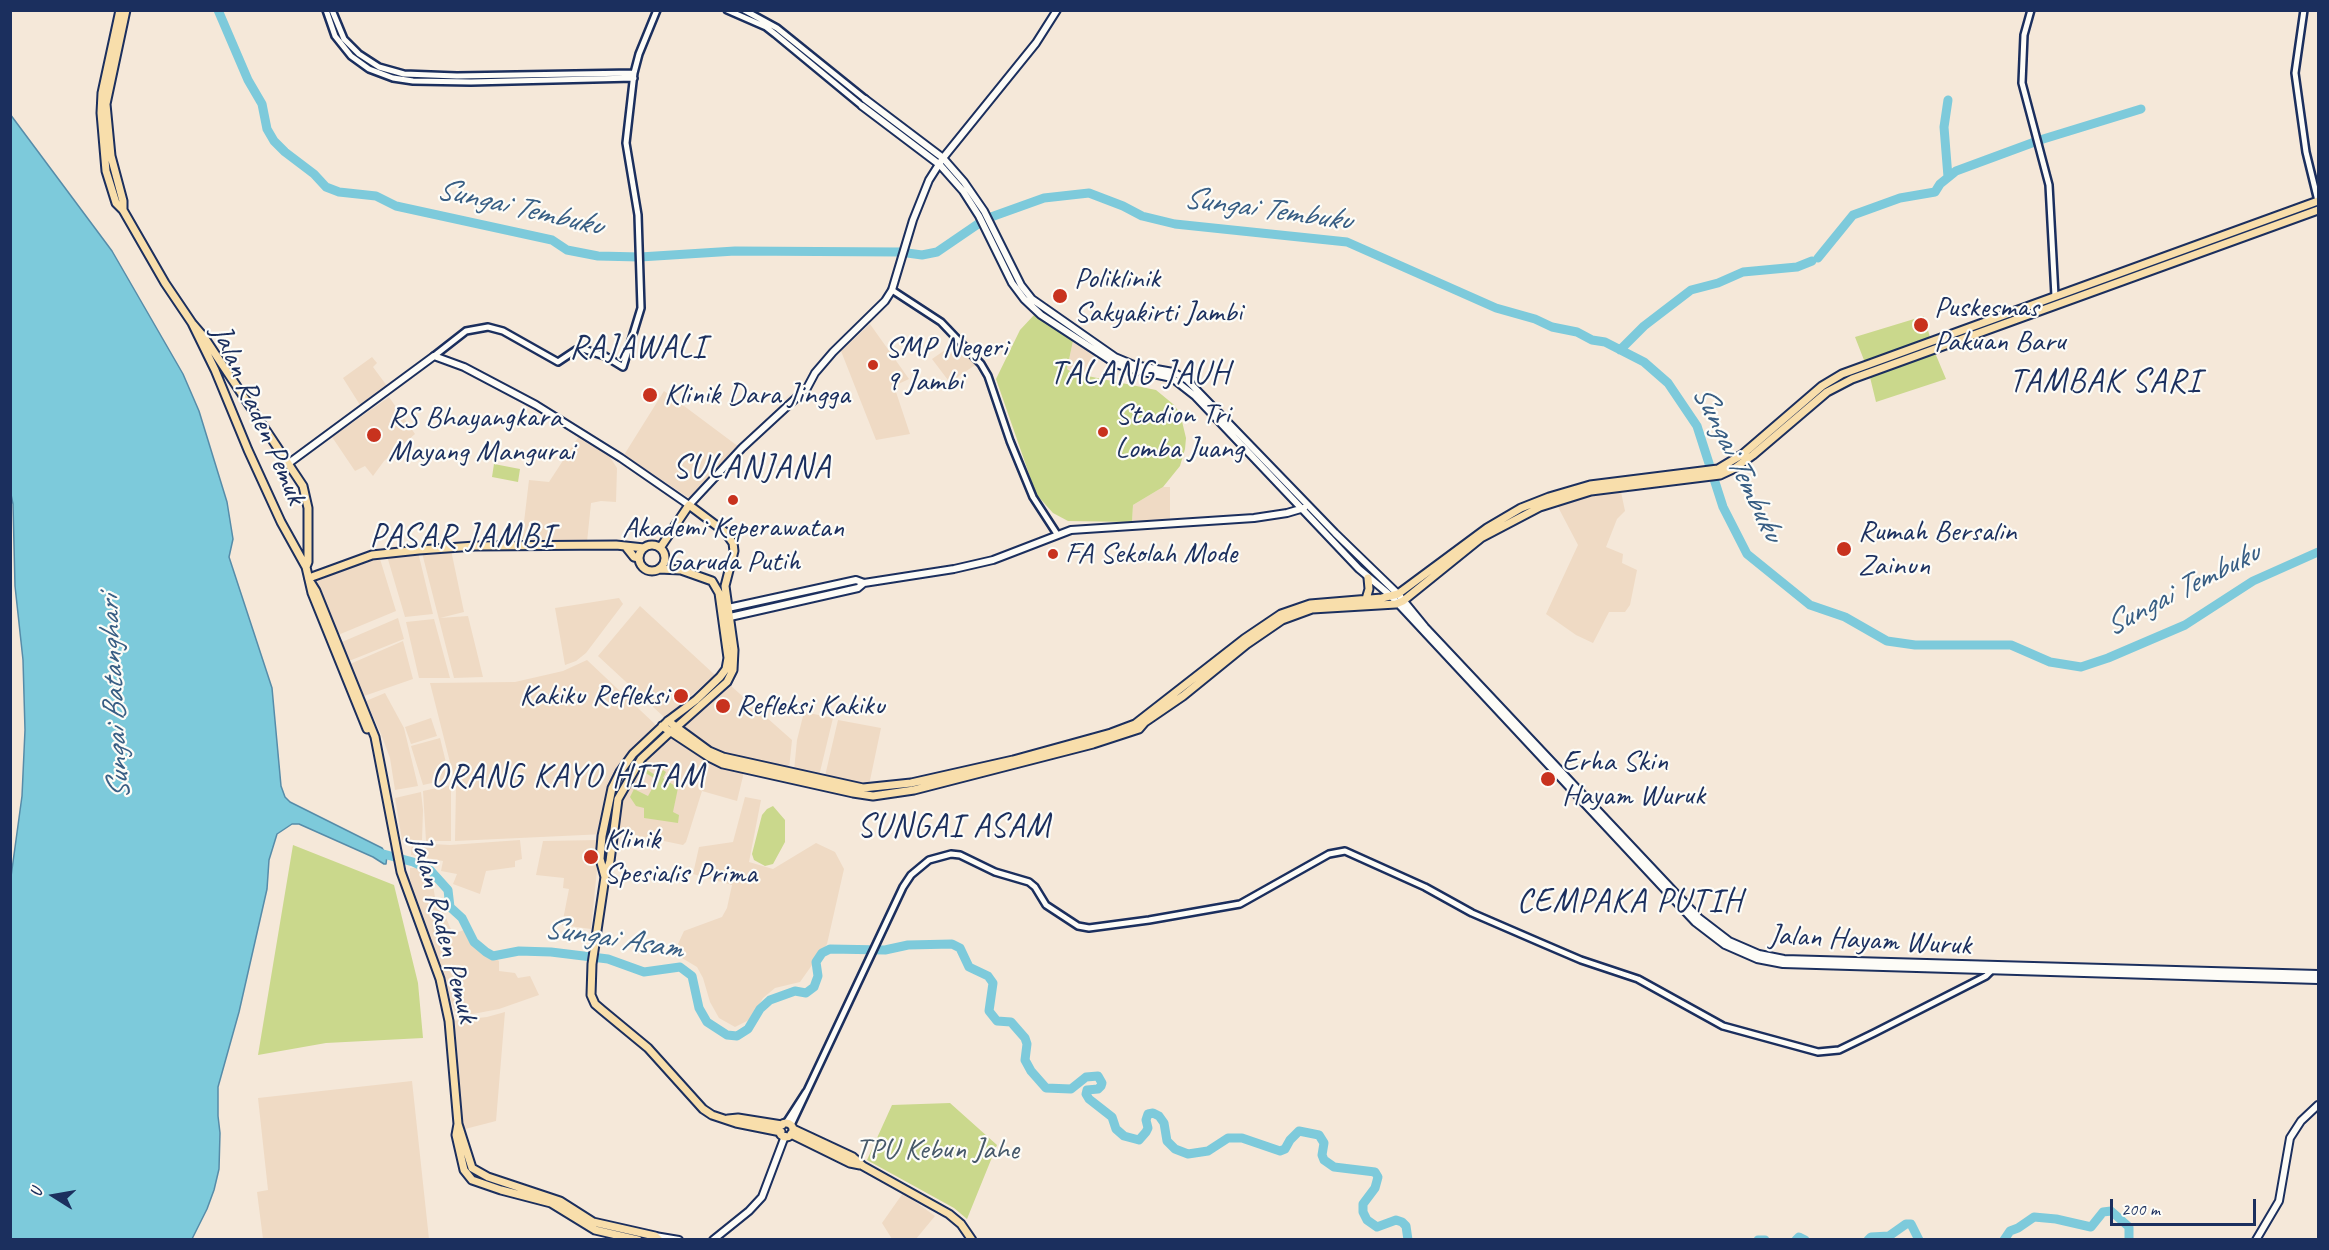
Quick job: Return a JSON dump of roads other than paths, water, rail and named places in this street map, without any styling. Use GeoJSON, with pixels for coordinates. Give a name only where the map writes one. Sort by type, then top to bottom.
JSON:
{"type":"FeatureCollection","features":[{"type":"Feature","properties":{"kind":"main road"},"geometry":{"type":"LineString","coordinates":[[120,10],[107,93],[106,137],[123,201],[123,210],[165,283],[192,323]]}},
{"type":"Feature","properties":{"kind":"main road"},"geometry":{"type":"LineString","coordinates":[[116,44],[126,10]]}},
{"type":"Feature","properties":{"kind":"main road"},"geometry":{"type":"LineString","coordinates":[[660,548],[689,505],[742,448],[807,388],[815,373],[833,352],[877,310],[892,290],[913,220],[929,180],[1036,43],[1057,10]]}},
{"type":"Feature","properties":{"kind":"main road"},"geometry":{"type":"LineString","coordinates":[[864,103],[941,162],[974,195],[1026,293],[1087,341]]}},
{"type":"Feature","properties":{"kind":"main road"},"geometry":{"type":"LineString","coordinates":[[941,162],[971,203],[1012,283],[1024,299],[1041,315],[1124,362],[1173,372],[1186,380],[1368,578],[1394,595]]}},
{"type":"Feature","properties":{"kind":"main road"},"geometry":{"type":"LineString","coordinates":[[673,730],[709,751],[746,764],[863,788],[911,783],[1090,740],[1135,724],[1244,639],[1281,614],[1310,604],[1394,595],[1487,528],[1522,512],[1591,488],[1706,475],[1735,468],[1822,386],[1842,374],[2318,201]]}},
{"type":"Feature","properties":{"kind":"main road"},"geometry":{"type":"LineString","coordinates":[[1762,444],[1834,388],[1862,375],[2319,210]]}},
{"type":"Feature","properties":{"kind":"main road"},"geometry":{"type":"LineString","coordinates":[[2252,224],[2255,232]]}},
{"type":"Feature","properties":{"kind":"main road"},"geometry":{"type":"LineString","coordinates":[[2181,251],[2184,259]]}},
{"type":"Feature","properties":{"kind":"main road"},"geometry":{"type":"LineString","coordinates":[[2115,274],[2119,283]]}},
{"type":"Feature","properties":{"kind":"main road","name":"Jalan Raden Pemuk"},"geometry":{"type":"LineString","coordinates":[[192,323],[198,327],[303,486],[307,500],[308,562],[306,567]]}},
{"type":"Feature","properties":{"kind":"main road","name":"Jalan Raden Pemuk"},"geometry":{"type":"LineString","coordinates":[[192,323],[215,370],[281,522],[306,567],[312,593],[376,747],[401,872],[440,978],[449,1021],[458,1124],[456,1135],[464,1170],[472,1180],[551,1203],[595,1230],[657,1238]]}},
{"type":"Feature","properties":{"kind":"main road"},"geometry":{"type":"LineString","coordinates":[[1916,346],[1919,355]]}},
{"type":"Feature","properties":{"kind":"main road"},"geometry":{"type":"LineString","coordinates":[[289,463],[434,356],[464,367],[536,405],[621,458],[718,526],[733,543],[733,559],[725,586],[735,659],[733,670],[727,682],[641,759],[621,791],[616,807],[610,861],[605,877],[592,964],[591,995],[595,1004],[648,1048],[712,1115],[736,1123],[787,1129],[853,1157],[862,1166],[949,1214],[961,1224],[972,1239]]}},
{"type":"Feature","properties":{"kind":"main road"},"geometry":{"type":"LineString","coordinates":[[215,370],[223,366]]}},
{"type":"Feature","properties":{"kind":"main road"},"geometry":{"type":"LineString","coordinates":[[1241,441],[1394,595]]}},
{"type":"Feature","properties":{"kind":"main road"},"geometry":{"type":"LineString","coordinates":[[728,608],[856,580],[864,583],[954,569],[993,560],[1071,530],[1266,517],[1304,508]]}},
{"type":"Feature","properties":{"kind":"main road"},"geometry":{"type":"LineString","coordinates":[[665,723],[709,757],[723,764],[864,795],[914,790],[1044,758],[1139,729],[1145,722],[1183,696],[1258,636],[1294,614],[1312,609],[1400,602],[1481,538],[1522,512]]}},
{"type":"Feature","properties":{"kind":"main road"},"geometry":{"type":"LineString","coordinates":[[310,581],[372,555],[419,550],[486,546],[616,545],[660,548]]}},
{"type":"Feature","properties":{"kind":"main road"},"geometry":{"type":"LineString","coordinates":[[605,877],[600,859],[601,848],[612,788],[620,771],[633,754],[665,723],[696,700],[726,669],[728,658],[725,625],[717,587],[712,581],[681,570],[649,571],[626,547]]}},
{"type":"Feature","properties":{"kind":"main road"},"geometry":{"type":"LineString","coordinates":[[639,558],[644,548]]}},
{"type":"Feature","properties":{"kind":"main road"},"geometry":{"type":"LineString","coordinates":[[659,569],[665,558],[660,548]]}},
{"type":"Feature","properties":{"kind":"main road"},"geometry":{"type":"LineString","coordinates":[[1366,599],[1369,589],[1368,578]]}},
{"type":"Feature","properties":{"kind":"main road"},"geometry":{"type":"LineString","coordinates":[[730,617],[858,588],[864,583]]}},
{"type":"Feature","properties":{"kind":"main road"},"geometry":{"type":"LineString","coordinates":[[717,587],[725,586]]}},
{"type":"Feature","properties":{"kind":"main road"},"geometry":{"type":"LineString","coordinates":[[792,594],[794,602]]}},
{"type":"Feature","properties":{"kind":"main road","name":"Jalan Hayam Wuruk"},"geometry":{"type":"LineString","coordinates":[[1394,595],[1699,918],[1729,941],[1759,954],[1784,959],[2319,974]]}},
{"type":"Feature","properties":{"kind":"main road","name":"Jalan Hayam Wuruk"},"geometry":{"type":"LineString","coordinates":[[1993,966],[2319,980]]}},
{"type":"Feature","properties":{"kind":"main road"},"geometry":{"type":"LineString","coordinates":[[2256,1239],[2279,1201],[2290,1138],[2301,1121],[2319,1105]]}},
{"type":"Feature","properties":{"kind":"main road"},"geometry":{"type":"LineString","coordinates":[[713,1239],[762,1197],[787,1129]]}},
{"type":"Feature","properties":{"kind":"main road"},"geometry":{"type":"LineString","coordinates":[[657,1238],[679,1239]]}},
{"type":"Feature","properties":{"kind":"street"},"geometry":{"type":"LineString","coordinates":[[326,10],[335,36],[351,56],[369,69],[393,78],[413,81],[471,82],[634,76]]}},
{"type":"Feature","properties":{"kind":"street"},"geometry":{"type":"LineString","coordinates":[[332,10],[340,32],[350,46],[366,60],[379,67],[414,76],[634,76]]}},
{"type":"Feature","properties":{"kind":"street"},"geometry":{"type":"LineString","coordinates":[[434,356],[466,331],[488,327],[503,331],[558,362],[576,350],[583,349],[605,356],[623,367],[641,308],[638,214],[626,143],[639,54],[657,10]]}},
{"type":"Feature","properties":{"kind":"street"},"geometry":{"type":"LineString","coordinates":[[727,10],[776,34],[864,103]]}},
{"type":"Feature","properties":{"kind":"street"},"geometry":{"type":"LineString","coordinates":[[2031,10],[2025,30],[2022,77],[2049,185],[2055,296]]}},
{"type":"Feature","properties":{"kind":"street"},"geometry":{"type":"LineString","coordinates":[[2304,10],[2295,73],[2306,152],[2318,201]]}},
{"type":"Feature","properties":{"kind":"street"},"geometry":{"type":"LineString","coordinates":[[745,18],[745,11],[777,28],[864,103]]}},
{"type":"Feature","properties":{"kind":"street"},"geometry":{"type":"LineString","coordinates":[[892,290],[941,322],[981,364],[988,376],[1010,441],[1033,497],[1057,534]]}},
{"type":"Feature","properties":{"kind":"street"},"geometry":{"type":"LineString","coordinates":[[787,1129],[897,899],[911,875],[929,860],[945,855],[960,855],[995,872],[1029,882],[1035,887],[1042,902],[1072,924],[1085,928],[1097,928],[1240,904],[1329,854],[1345,850],[1425,887],[1472,913],[1581,960],[1638,979],[1723,1026],[1818,1052],[1839,1050],[1874,1034],[1986,976],[1993,966]]}},
{"type":"Feature","properties":{"kind":"water","name":"Sungai Batanghari"},"geometry":{"type":"Polygon","coordinates":[[[10,114],[112,251],[183,374],[199,411],[227,502],[233,539],[229,557],[272,688],[281,786],[285,797],[290,802],[382,848],[387,856],[386,864],[384,864],[299,824],[292,824],[277,834],[269,860],[267,889],[239,1012],[218,1087],[219,1169],[207,1209],[192,1239],[11,1239],[10,884],[22,796],[25,730],[23,660],[15,586],[13,504],[10,490],[10,114]]]}},
{"type":"Feature","properties":{"kind":"waterway","name":"Sungai Tembuku"},"geometry":{"type":"LineString","coordinates":[[218,10],[248,80],[262,104],[267,129],[274,141],[326,187],[339,192],[376,196],[396,206],[552,240],[567,250],[598,256],[640,257],[735,251],[900,252],[922,255],[937,252],[978,224]]}},
{"type":"Feature","properties":{"kind":"waterway"},"geometry":{"type":"LineString","coordinates":[[1948,100],[1944,127],[1948,177]]}},
{"type":"Feature","properties":{"kind":"waterway"},"geometry":{"type":"LineString","coordinates":[[1818,258],[1853,215],[1900,198],[1935,192],[1940,184],[1956,171],[2040,140],[2141,109]]}},
{"type":"Feature","properties":{"kind":"waterway","name":"Sungai Tembuku"},"geometry":{"type":"LineString","coordinates":[[991,217],[1044,198],[1089,193],[1142,216],[1175,224],[1347,242],[1496,308],[1535,319],[1552,327],[1577,332],[1592,340],[1605,342],[1644,362],[1668,383],[1697,426],[1723,507],[1747,554],[1810,605],[1845,617],[1887,641],[1915,645],[2011,645],[2050,662],[2081,667],[2185,625],[2253,581],[2318,552]]}},
{"type":"Feature","properties":{"kind":"waterway"},"geometry":{"type":"LineString","coordinates":[[1620,350],[1644,326],[1691,290],[1718,283],[1743,272],[1797,267],[1812,261]]}},
{"type":"Feature","properties":{"kind":"waterway","name":"Sungai Asam"},"geometry":{"type":"LineString","coordinates":[[376,852],[413,862],[430,870],[448,890],[450,907],[462,918],[474,942],[493,956],[519,951],[551,952],[608,959],[644,972],[680,967],[692,976],[699,1008],[707,1022],[727,1035],[737,1036],[748,1029],[760,1009],[770,1000],[795,991],[806,993],[814,987],[818,976],[816,962],[822,953],[830,949],[885,950],[908,945],[952,944],[960,948],[969,967],[988,976],[993,983],[989,1011],[997,1021],[1011,1022],[1025,1038],[1027,1044],[1025,1060],[1031,1071],[1046,1088],[1071,1089],[1086,1077],[1098,1076],[1102,1083],[1101,1086],[1098,1089],[1087,1090],[1086,1094],[1112,1117],[1116,1129],[1124,1136],[1139,1140],[1148,1128],[1146,1120],[1148,1114],[1153,1113],[1159,1116],[1164,1123],[1167,1141],[1175,1149],[1188,1154],[1208,1151],[1228,1138],[1242,1138],[1280,1151],[1285,1149],[1299,1131],[1319,1135],[1324,1143],[1322,1155],[1324,1160],[1334,1167],[1375,1172],[1378,1177],[1375,1188],[1363,1204],[1363,1212],[1367,1220],[1377,1227],[1396,1220],[1402,1222],[1406,1226],[1408,1240]]}},
{"type":"Feature","properties":{"kind":"waterway","name":"Sungai Asam"},"geometry":{"type":"LineString","coordinates":[[2004,1240],[2010,1231],[2034,1217],[2056,1219],[2091,1227],[2103,1212],[2111,1211],[2129,1227],[2129,1240]]}},
{"type":"Feature","properties":{"kind":"waterway","name":"Sungai Asam"},"geometry":{"type":"LineString","coordinates":[[1868,1240],[1871,1237],[1889,1236],[1906,1224],[1911,1224],[1919,1240]]}},
{"type":"Feature","properties":{"kind":"waterway","name":"Sungai Asam"},"geometry":{"type":"LineString","coordinates":[[1796,1240],[1799,1237],[1805,1240]]}},
{"type":"Feature","properties":{"kind":"waterway","name":"Sungai Asam"},"geometry":{"type":"LineString","coordinates":[[1758,1240],[1765,1240]]}},
{"type":"Feature","properties":{"kind":"place","name":"Poliklinik Sakyakirti Jambi"},"geometry":{"type":"Point","coordinates":[1060,296]}},
{"type":"Feature","properties":{"kind":"place","name":"Puskesmas Pakuan Baru"},"geometry":{"type":"Point","coordinates":[1921,325]}},
{"type":"Feature","properties":{"kind":"place","name":"SMP Negeri 9 Jambi"},"geometry":{"type":"Point","coordinates":[873,365]}},
{"type":"Feature","properties":{"kind":"place","name":"Klinik Dara Jingga"},"geometry":{"type":"Point","coordinates":[650,395]}},
{"type":"Feature","properties":{"kind":"place","name":"Stadion Tri Lomba Juang"},"geometry":{"type":"Point","coordinates":[1103,432]}},
{"type":"Feature","properties":{"kind":"place","name":"RS Bhayangkara Mayang Mangurai"},"geometry":{"type":"Point","coordinates":[374,435]}},
{"type":"Feature","properties":{"kind":"place","name":"Akademi Keperawatan Garuda Putih"},"geometry":{"type":"Point","coordinates":[733,500]}},
{"type":"Feature","properties":{"kind":"place","name":"Rumah Bersalin Zainun"},"geometry":{"type":"Point","coordinates":[1844,549]}},
{"type":"Feature","properties":{"kind":"place","name":"FA Sekolah Mode"},"geometry":{"type":"Point","coordinates":[1053,554]}},
{"type":"Feature","properties":{"kind":"place","name":"Kakiku Refleksi"},"geometry":{"type":"Point","coordinates":[681,696]}},
{"type":"Feature","properties":{"kind":"place","name":"Refleksi Kakiku"},"geometry":{"type":"Point","coordinates":[723,706]}},
{"type":"Feature","properties":{"kind":"place","name":"Erha Skin Hayam Wuruk"},"geometry":{"type":"Point","coordinates":[1548,779]}},
{"type":"Feature","properties":{"kind":"place","name":"Klinik Spesialis Prima"},"geometry":{"type":"Point","coordinates":[591,857]}},
{"type":"Feature","properties":{"kind":"district","name":"RAJAWALI"},"geometry":{"type":"Point","coordinates":[638,348]}},
{"type":"Feature","properties":{"kind":"district","name":"TALANG JAUH"},"geometry":{"type":"Point","coordinates":[1140,374]}},
{"type":"Feature","properties":{"kind":"district","name":"TAMBAK SARI"},"geometry":{"type":"Point","coordinates":[2105,382]}},
{"type":"Feature","properties":{"kind":"district","name":"SULANJANA"},"geometry":{"type":"Point","coordinates":[752,468]}},
{"type":"Feature","properties":{"kind":"district","name":"PASAR JAMBI"},"geometry":{"type":"Point","coordinates":[462,537]}},
{"type":"Feature","properties":{"kind":"district","name":"ORANG KAYO HITAM"},"geometry":{"type":"Point","coordinates":[568,777]}},
{"type":"Feature","properties":{"kind":"district","name":"SUNGAI ASAM"},"geometry":{"type":"Point","coordinates":[954,827]}},
{"type":"Feature","properties":{"kind":"district","name":"CEMPAKA PUTIH"},"geometry":{"type":"Point","coordinates":[1630,902]}},
{"type":"Feature","properties":{"kind":"park label","name":"TPU Kebun Jahe"},"geometry":{"type":"Point","coordinates":[937,1150]}}]}
